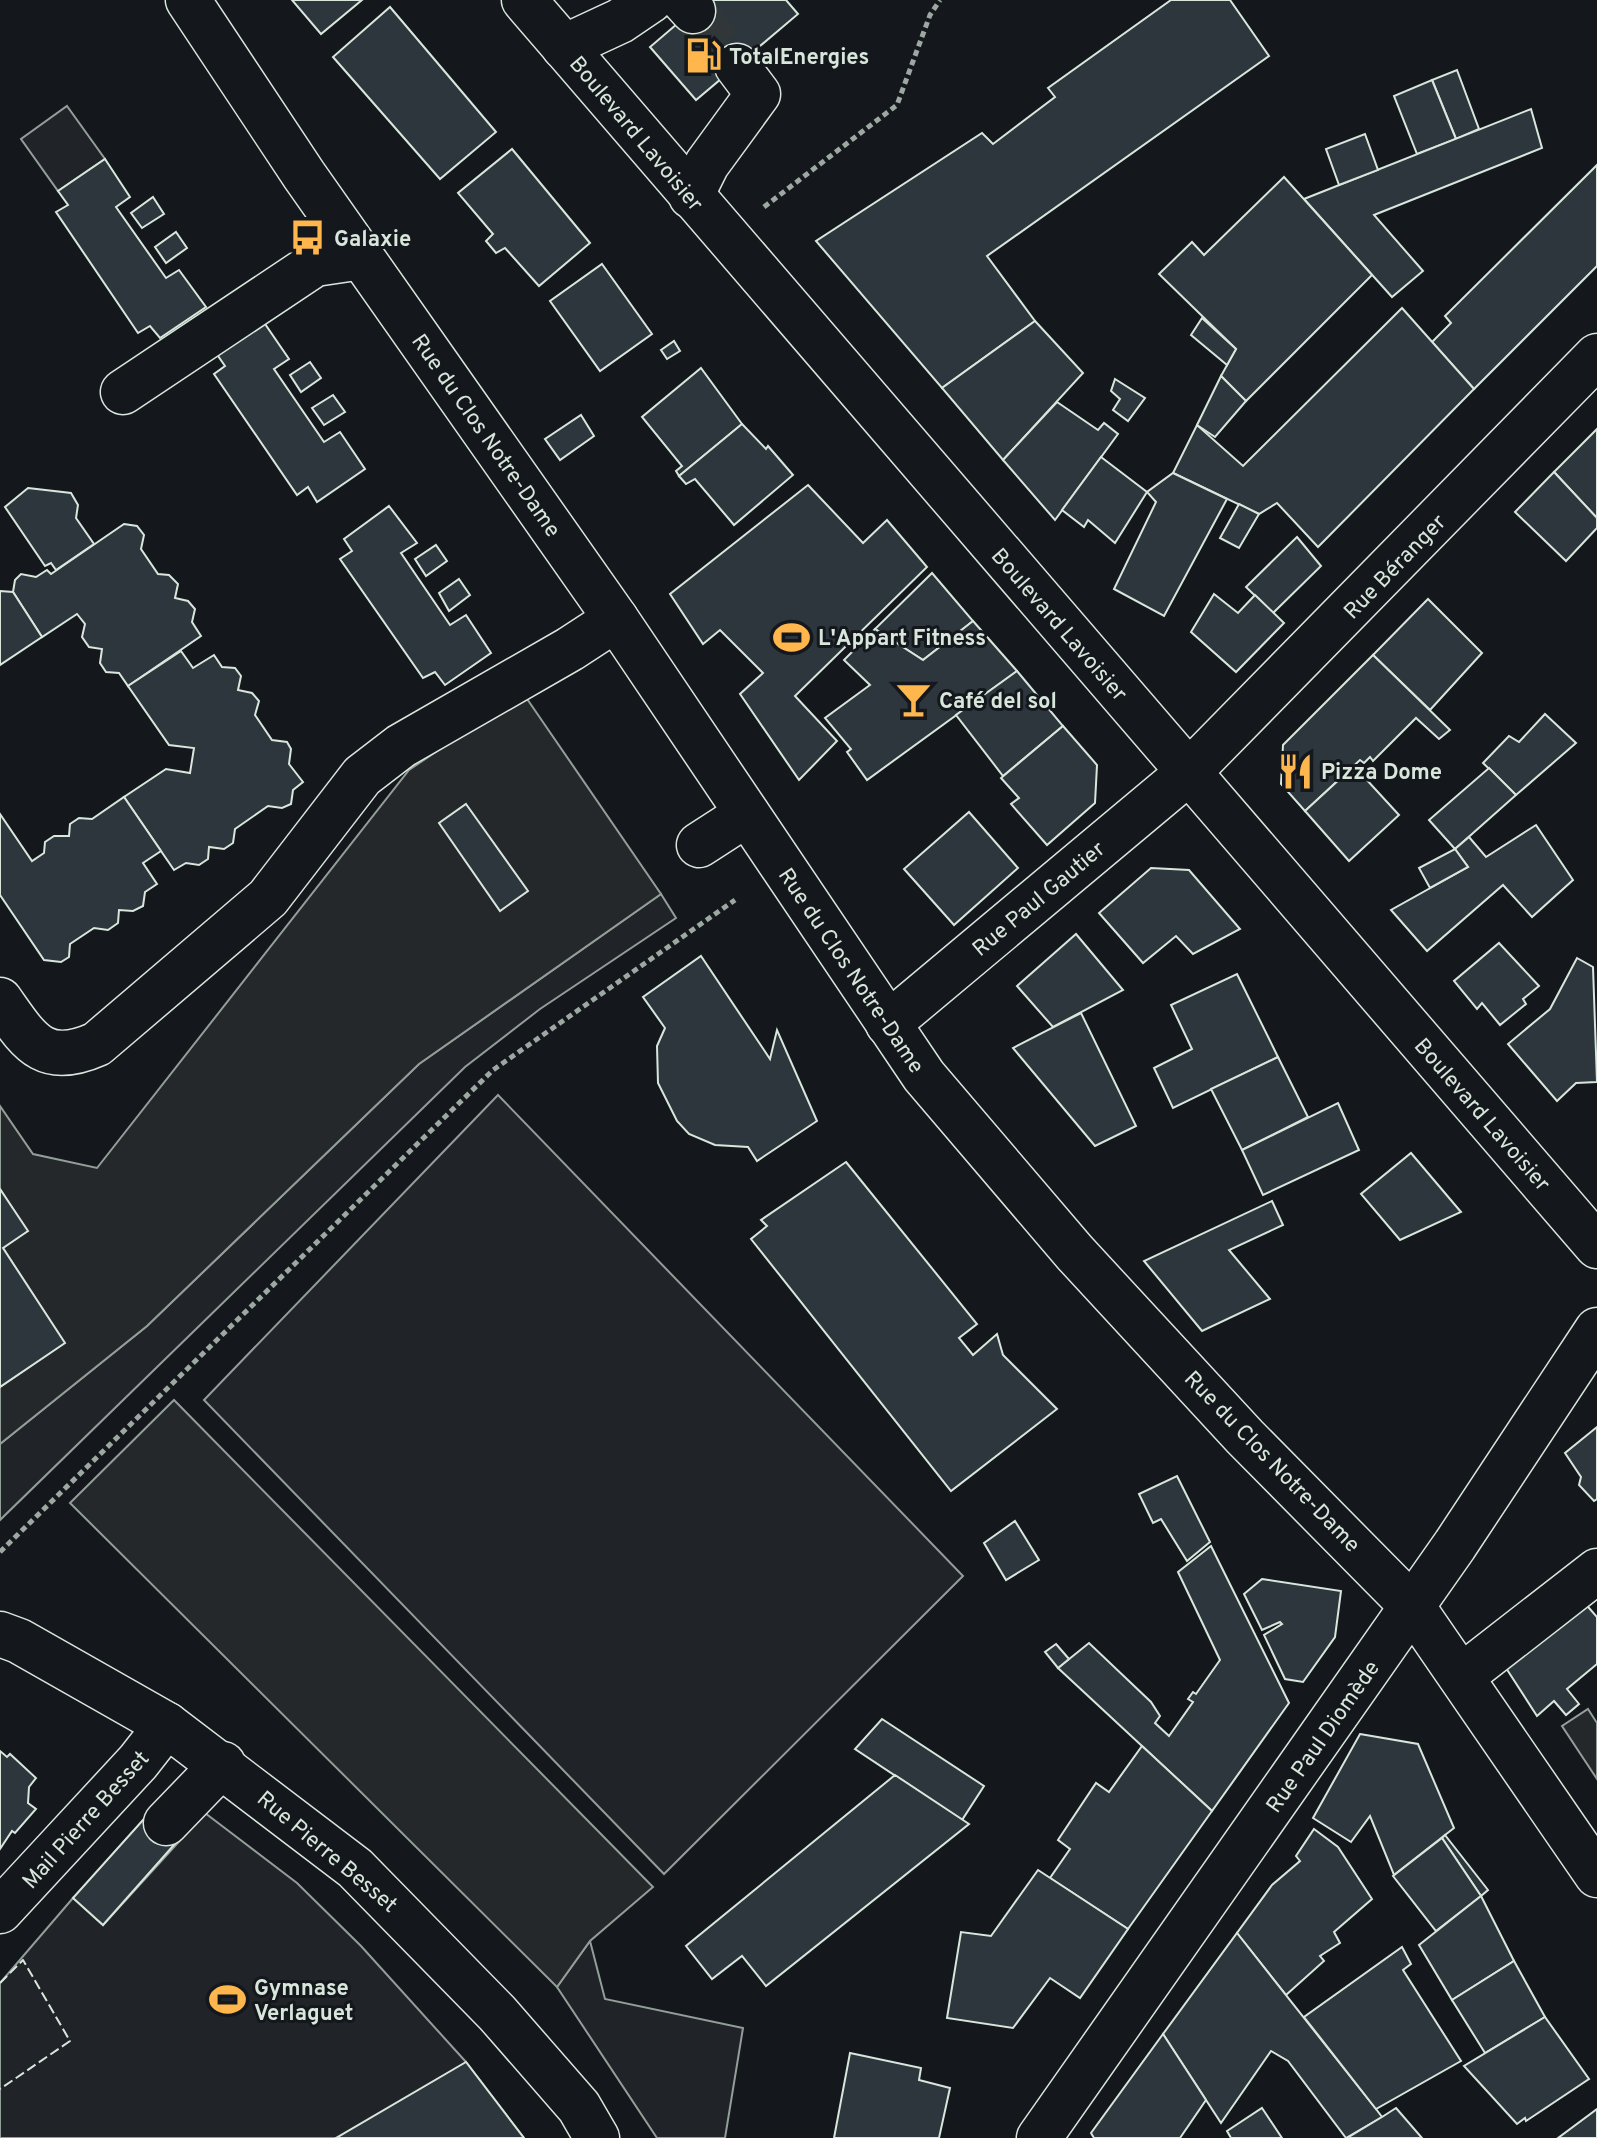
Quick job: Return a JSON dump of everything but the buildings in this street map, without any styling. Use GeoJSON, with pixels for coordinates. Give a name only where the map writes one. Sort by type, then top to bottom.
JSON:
{"type":"FeatureCollection","features":[{"type":"Feature","properties":{"kind":"main road","name":"Rue du Clos Notre-Dame"},"geometry":{"type":"LineString","coordinates":[[188,0],[362,257],[616,619],[924,1076],[1075,1253],[1245,1437],[1412,1606],[1597,1875]]}},
{"type":"Feature","properties":{"kind":"main road","name":"Boulevard Lavoisier"},"geometry":{"type":"LineString","coordinates":[[524,0],[1597,1246]]}},
{"type":"Feature","properties":{"kind":"main road"},"geometry":{"type":"LineString","coordinates":[[564,47],[620,21],[651,0]]}},
{"type":"Feature","properties":{"kind":"main road"},"geometry":{"type":"LineString","coordinates":[[691,196],[707,164],[758,94],[737,66]]}},
{"type":"Feature","properties":{"kind":"main road"},"geometry":{"type":"LineString","coordinates":[[123,392],[315,264],[362,257]]}},
{"type":"Feature","properties":{"kind":"main road","name":"Rue Béranger"},"geometry":{"type":"LineString","coordinates":[[1188,773],[1597,356]]}},
{"type":"Feature","properties":{"kind":"main road"},"geometry":{"type":"LineString","coordinates":[[0,1000],[27,1037],[50,1053],[72,1055],[97,1044],[268,898],[362,776],[401,746],[570,649],[616,619]]}},
{"type":"Feature","properties":{"kind":"main road","name":"Rue Paul Gautier"},"geometry":{"type":"LineString","coordinates":[[888,1024],[1188,773]]}},
{"type":"Feature","properties":{"kind":"main road"},"geometry":{"type":"LineString","coordinates":[[699,845],[747,814]]}},
{"type":"Feature","properties":{"kind":"main road","name":"Rue Paul Diomède"},"geometry":{"type":"LineString","coordinates":[[1039,2138],[1412,1606],[1597,1330]]}},
{"type":"Feature","properties":{"kind":"main road"},"geometry":{"type":"LineString","coordinates":[[1462,1676],[1597,1571]]}},
{"type":"Feature","properties":{"kind":"main road","name":"Rue Pierre Besset"},"geometry":{"type":"LineString","coordinates":[[0,1634],[19,1641],[167,1725],[223,1764],[355,1868],[419,1931],[579,2107],[597,2138]]}},
{"type":"Feature","properties":{"kind":"main road","name":"Mail Pierre Besset"},"geometry":{"type":"LineString","coordinates":[[0,1911],[138,1762],[167,1725]]}},
{"type":"Feature","properties":{"kind":"main road"},"geometry":{"type":"LineString","coordinates":[[166,1823],[223,1764]]}},
{"type":"Feature","properties":{"kind":"path"},"geometry":{"type":"LineString","coordinates":[[724,235],[821,166],[897,105],[930,15],[940,0]]}},
{"type":"Feature","properties":{"kind":"path"},"geometry":{"type":"LineString","coordinates":[[0,1552],[493,1070],[735,900]]}},
{"type":"Feature","properties":{"kind":"shaded area"},"geometry":{"type":"Polygon","coordinates":[[[67,106],[105,159],[58,191],[21,139],[67,106]]]}},
{"type":"Feature","properties":{"kind":"shaded area"},"geometry":{"type":"Polygon","coordinates":[[[523,693],[661,894],[419,1064],[147,1326],[0,1444],[0,1387],[64,1343],[3,1248],[27,1231],[0,1189],[0,1106],[33,1154],[97,1168],[409,770],[523,693]]]}},
{"type":"Feature","properties":{"kind":"shaded area"},"geometry":{"type":"Polygon","coordinates":[[[661,894],[676,918],[540,1009],[465,1067],[0,1520],[0,1444],[147,1326],[419,1064],[661,894]]]}},
{"type":"Feature","properties":{"kind":"shaded area"},"geometry":{"type":"Polygon","coordinates":[[[498,1095],[963,1576],[664,1874],[204,1400],[498,1095]]]}},
{"type":"Feature","properties":{"kind":"shaded area"},"geometry":{"type":"Polygon","coordinates":[[[174,1400],[653,1887],[590,1941],[557,1987],[70,1503],[174,1400]]]}},
{"type":"Feature","properties":{"kind":"shaded area"},"geometry":{"type":"Polygon","coordinates":[[[1588,1709],[1597,1723],[1597,1779],[1562,1726],[1588,1709]]]}},
{"type":"Feature","properties":{"kind":"shaded area","name":"Gymnase Verlaguet"},"geometry":{"type":"Polygon","coordinates":[[[205,1813],[297,1883],[361,1946],[466,2062],[524,2138],[0,2138],[0,1983],[73,1898],[103,1925],[205,1813]]]}},
{"type":"Feature","properties":{"kind":"shaded area"},"geometry":{"type":"Polygon","coordinates":[[[590,1941],[605,1999],[743,2028],[725,2138],[657,2138],[557,1987],[590,1941]]]}},
{"type":"Feature","properties":{"kind":"tunnel"},"geometry":{"type":"LineString","coordinates":[[693,11],[737,66]]}},
{"type":"Feature","properties":{"kind":"fence"},"geometry":{"type":"LineString","coordinates":[[0,1983],[23,1960],[70,2041],[0,2089]]}},
{"type":"Feature","properties":{"kind":"place","name":"TotalEnergies"},"geometry":{"type":"Point","coordinates":[703,56]}},
{"type":"Feature","properties":{"kind":"place","name":"Galaxie"},"geometry":{"type":"Point","coordinates":[308,238]}},
{"type":"Feature","properties":{"kind":"place","name":"L'Appart Fitness"},"geometry":{"type":"Point","coordinates":[792,637]}},
{"type":"Feature","properties":{"kind":"place","name":"Café del sol"},"geometry":{"type":"Point","coordinates":[913,700]}},
{"type":"Feature","properties":{"kind":"place","name":"Pizza Dome"},"geometry":{"type":"Point","coordinates":[1295,771]}},
{"type":"Feature","properties":{"kind":"place","name":"Gymnase Verlaguet"},"geometry":{"type":"Point","coordinates":[228,2000]}}]}
